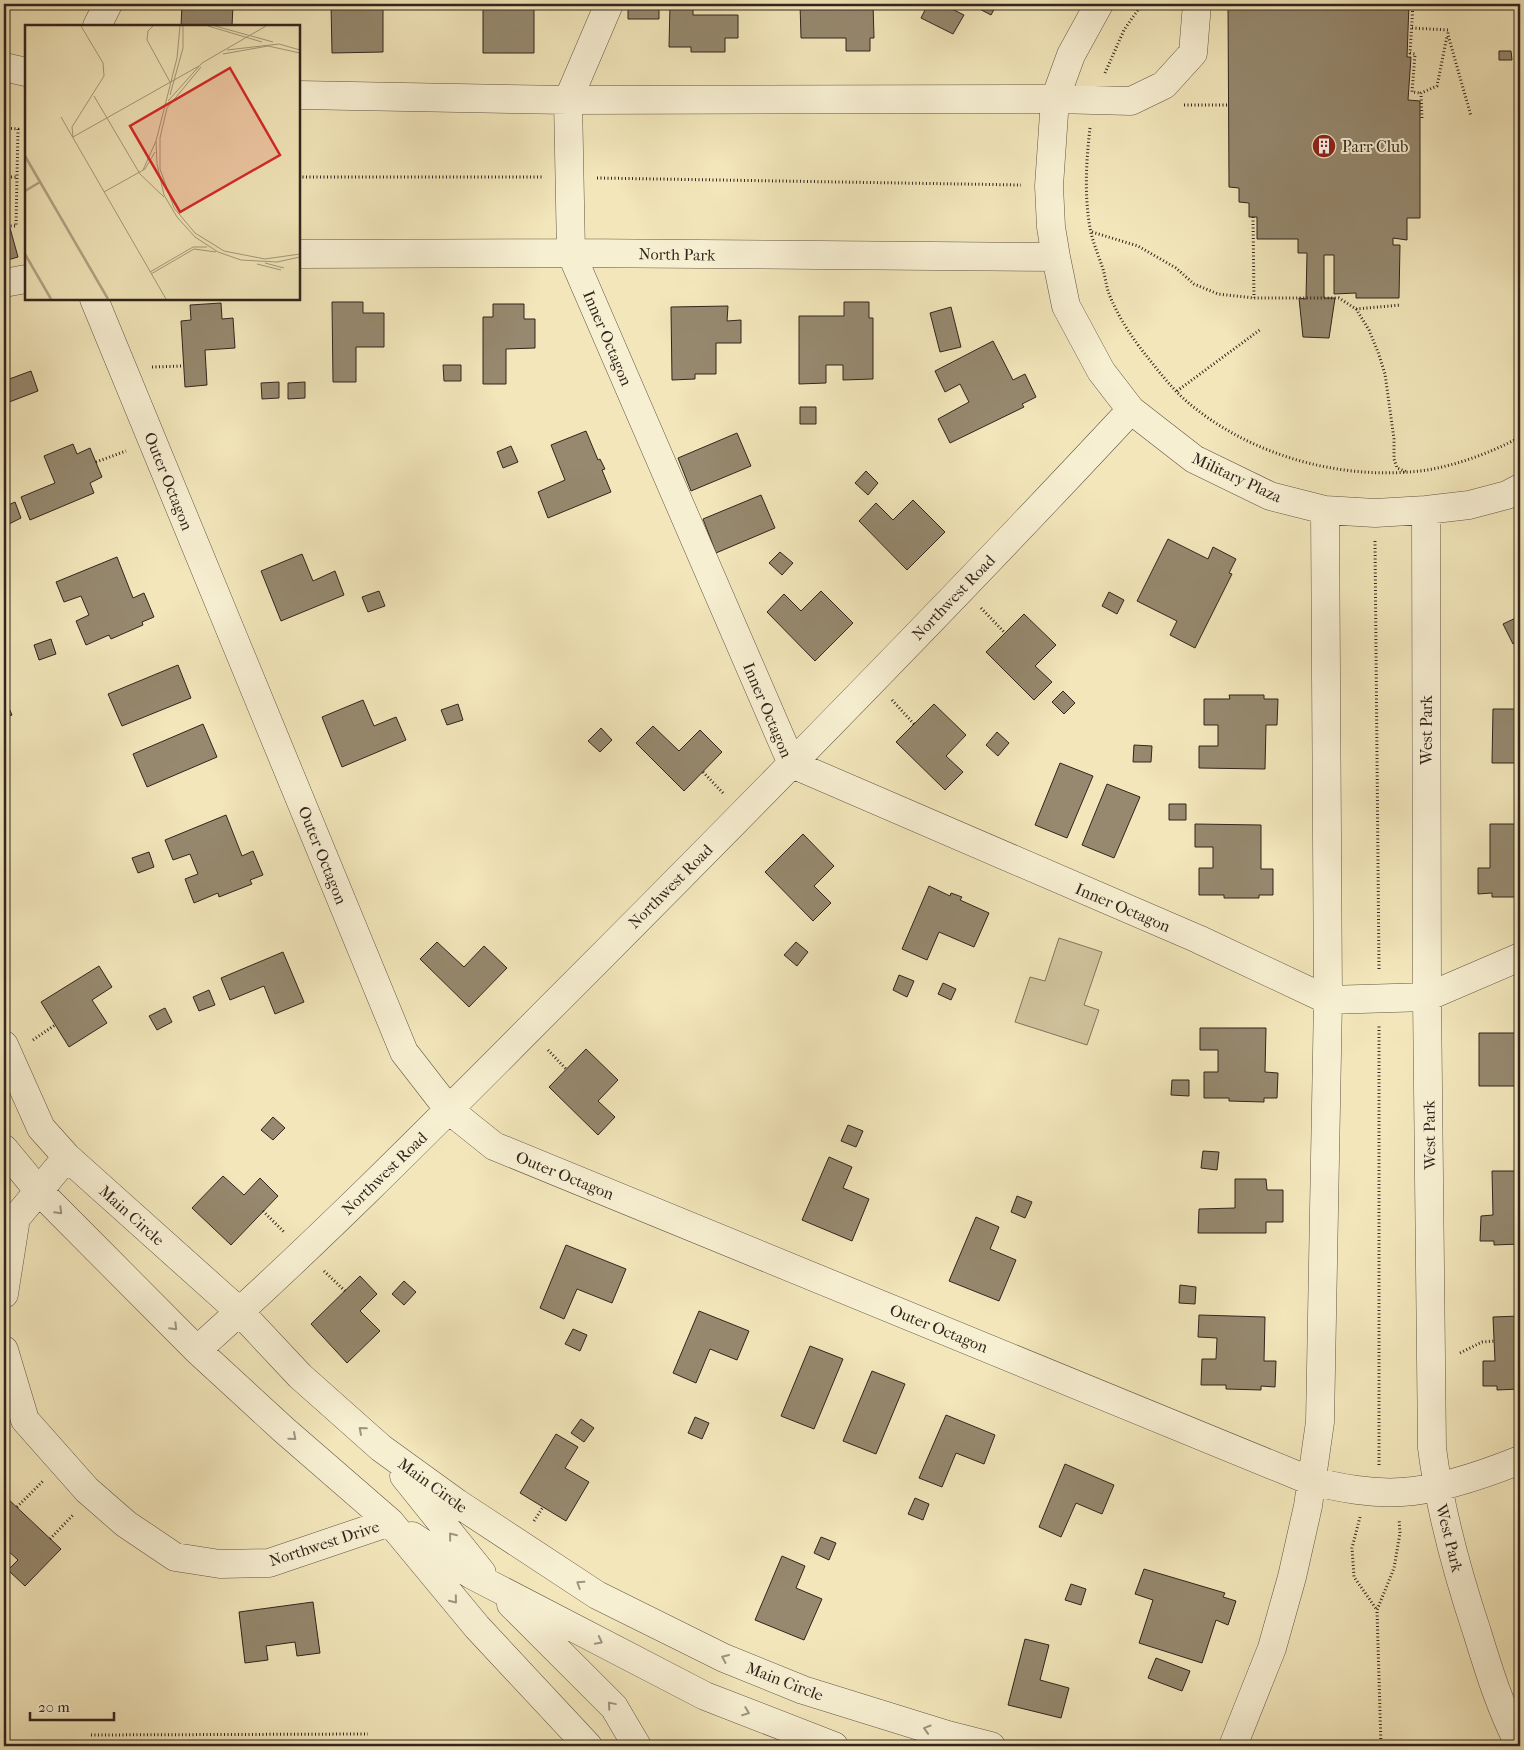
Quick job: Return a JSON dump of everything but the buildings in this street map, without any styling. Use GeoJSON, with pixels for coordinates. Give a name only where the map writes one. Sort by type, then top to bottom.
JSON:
{"type":"FeatureCollection","features":[{"type":"Feature","properties":{"kind":"street"},"geometry":{"type":"LineString","coordinates":[[98,25],[108,4]]}},
{"type":"Feature","properties":{"kind":"street","name":"Inner Octagon"},"geometry":{"type":"LineString","coordinates":[[609,4],[568,100],[571,253],[792,764],[1198,939],[1328,1000],[1427,996],[1520,957]]}},
{"type":"Feature","properties":{"kind":"street","name":"Military Plaza"},"geometry":{"type":"LineString","coordinates":[[1099,4],[1071,55],[1055,99],[1049,186],[1051,227],[1066,306],[1101,371],[1131,410],[1194,459],[1270,496],[1325,510],[1375,513],[1426,510],[1469,505],[1507,495],[1520,488]]}},
{"type":"Feature","properties":{"kind":"street"},"geometry":{"type":"LineString","coordinates":[[300,95],[568,100],[1055,99],[1131,101],[1164,85],[1193,53],[1197,4]]}},
{"type":"Feature","properties":{"kind":"street"},"geometry":{"type":"LineString","coordinates":[[4,67],[25,72]]}},
{"type":"Feature","properties":{"kind":"street","name":"North Park"},"geometry":{"type":"LineString","coordinates":[[300,254],[571,253],[1056,257]]}},
{"type":"Feature","properties":{"kind":"street"},"geometry":{"type":"LineString","coordinates":[[4,283],[25,279]]}},
{"type":"Feature","properties":{"kind":"street","name":"Outer Octagon"},"geometry":{"type":"LineString","coordinates":[[94,300],[404,1052],[449,1110],[494,1146],[1311,1481],[1353,1490],[1402,1492],[1437,1486],[1496,1470],[1520,1460]]}},
{"type":"Feature","properties":{"kind":"street","name":"Northwest Road"},"geometry":{"type":"LineString","coordinates":[[197,1350],[240,1312],[449,1110],[792,764],[1131,410]]}},
{"type":"Feature","properties":{"kind":"street"},"geometry":{"type":"LineString","coordinates":[[1233,1746],[1272,1648],[1292,1577],[1308,1506],[1320,1422],[1328,1000],[1325,510]]}},
{"type":"Feature","properties":{"kind":"street","name":"West Park"},"geometry":{"type":"LineString","coordinates":[[1426,510],[1427,996],[1432,1448],[1437,1486],[1464,1594],[1506,1718],[1520,1746]]}},
{"type":"Feature","properties":{"kind":"street","name":"Main Circle"},"geometry":{"type":"LineString","coordinates":[[4,1045],[41,1128],[67,1157],[240,1312],[300,1376],[382,1448],[457,1503],[597,1595],[724,1658],[803,1690],[948,1735],[991,1746]]}},
{"type":"Feature","properties":{"kind":"street"},"geometry":{"type":"LineString","coordinates":[[4,1090],[41,1128]]}},
{"type":"Feature","properties":{"kind":"street","name":"Northwest Drive"},"geometry":{"type":"LineString","coordinates":[[4,1149],[38,1190],[197,1350],[284,1430],[390,1522],[477,1627],[588,1746]]}},
{"type":"Feature","properties":{"kind":"street"},"geometry":{"type":"LineString","coordinates":[[4,1294],[16,1218],[67,1157]]}},
{"type":"Feature","properties":{"kind":"street","name":"Northwest Drive"},"geometry":{"type":"LineString","coordinates":[[4,1350],[25,1420],[93,1495],[126,1524],[175,1557],[220,1564],[269,1563],[390,1522]]}},
{"type":"Feature","properties":{"kind":"street"},"geometry":{"type":"LineString","coordinates":[[382,1448],[492,1585],[614,1707],[637,1746]]}},
{"type":"Feature","properties":{"kind":"street"},"geometry":{"type":"LineString","coordinates":[[390,1522],[472,1575],[705,1696],[834,1746]]}},
{"type":"Feature","properties":{"kind":"path"},"geometry":{"type":"LineString","coordinates":[[1142,4],[1124,30],[1109,61],[1096,100],[1087,155],[1086,187],[1091,232],[1108,292],[1138,346],[1177,391],[1211,419],[1235,434],[1269,450],[1302,462],[1358,472],[1410,472],[1458,462],[1488,452],[1520,437]]}},
{"type":"Feature","properties":{"kind":"path"},"geometry":{"type":"LineString","coordinates":[[1413,4],[1410,53],[1415,54],[1412,92],[1421,93],[1437,86],[1448,35]]}},
{"type":"Feature","properties":{"kind":"path"},"geometry":{"type":"LineString","coordinates":[[1412,28],[1448,30],[1471,116]]}},
{"type":"Feature","properties":{"kind":"path"},"geometry":{"type":"LineString","coordinates":[[1421,93],[1422,118]]}},
{"type":"Feature","properties":{"kind":"path"},"geometry":{"type":"LineString","coordinates":[[4,128],[18,129],[16,226],[4,226]]}},
{"type":"Feature","properties":{"kind":"path"},"geometry":{"type":"LineString","coordinates":[[4,177],[17,177]]}},
{"type":"Feature","properties":{"kind":"path"},"geometry":{"type":"LineString","coordinates":[[300,177],[570,178],[1049,186]]}},
{"type":"Feature","properties":{"kind":"path"},"geometry":{"type":"LineString","coordinates":[[1253,217],[1254,298]]}},
{"type":"Feature","properties":{"kind":"path"},"geometry":{"type":"LineString","coordinates":[[1091,232],[1138,246],[1176,268],[1194,284],[1218,294],[1254,298],[1339,298],[1356,309],[1372,338],[1385,374],[1394,439],[1394,459],[1397,468],[1410,472]]}},
{"type":"Feature","properties":{"kind":"path"},"geometry":{"type":"LineString","coordinates":[[1356,309],[1401,305]]}},
{"type":"Feature","properties":{"kind":"path"},"geometry":{"type":"LineString","coordinates":[[1177,391],[1261,329]]}},
{"type":"Feature","properties":{"kind":"path"},"geometry":{"type":"LineString","coordinates":[[1431,1360],[1453,1356],[1482,1342],[1494,1341]]}},
{"type":"Feature","properties":{"kind":"path"},"geometry":{"type":"LineString","coordinates":[[17,1507],[62,1462]]}},
{"type":"Feature","properties":{"kind":"path"},"geometry":{"type":"LineString","coordinates":[[1377,1610],[1354,1577],[1352,1548],[1359,1520],[1379,1491],[1399,1518],[1400,1533],[1394,1568],[1377,1610],[1381,1746]]}},
{"type":"Feature","properties":{"kind":"path"},"geometry":{"type":"LineString","coordinates":[[50,1539],[93,1495]]}},
{"type":"Feature","properties":{"kind":"path"},"geometry":{"type":"LineString","coordinates":[[91,1735],[368,1734]]}},
{"type":"Feature","properties":{"kind":"shaded area"},"geometry":{"type":"Polygon","coordinates":[[[1059,938],[1102,952],[1084,1005],[1099,1010],[1087,1045],[1015,1022],[1030,977],[1045,981],[1059,938]]]}},
{"type":"Feature","properties":{"kind":"water"},"geometry":{"type":"Polygon","coordinates":[[[1520,135],[1520,215],[1516,185],[1516,165],[1520,135]]]}},
{"type":"Feature","properties":{"kind":"place","name":"Parr Club"},"geometry":{"type":"Point","coordinates":[1324,146]}}]}
